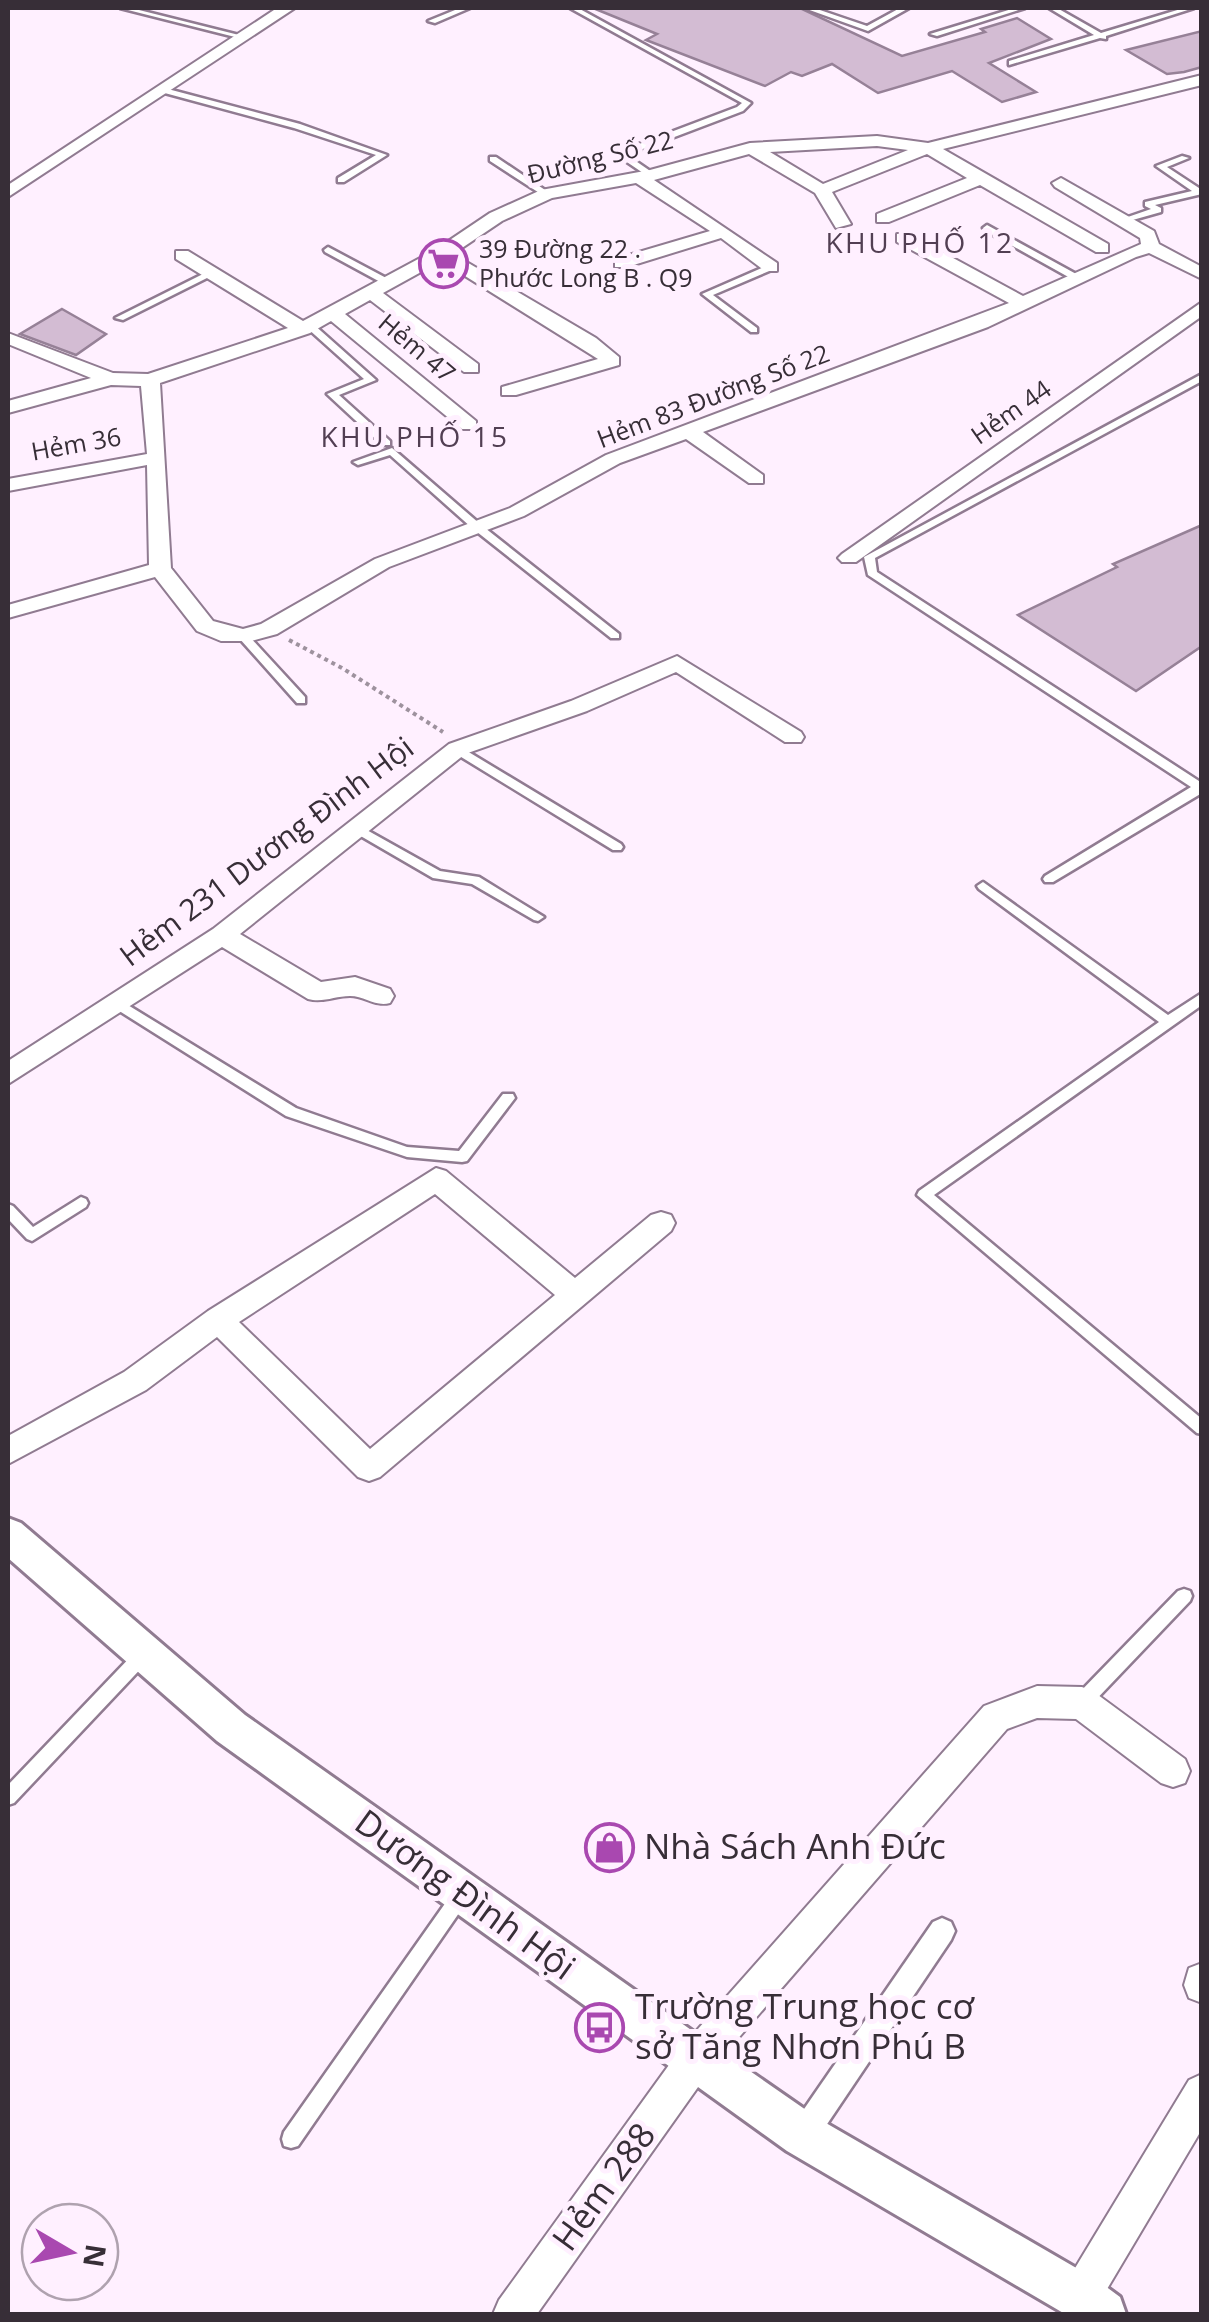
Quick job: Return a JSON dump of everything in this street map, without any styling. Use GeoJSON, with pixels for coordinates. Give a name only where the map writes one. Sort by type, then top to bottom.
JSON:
{"type":"FeatureCollection","features":[{"type":"Feature","properties":{"kind":"street"},"geometry":{"type":"LineString","coordinates":[[10,189],[287,8]]}},
{"type":"Feature","properties":{"kind":"street","name":"Đường Số 22"},"geometry":{"type":"LineString","coordinates":[[110,380],[150,380],[306,327],[441,254],[496,216],[547,194],[645,176],[750,148],[877,141],[928,148],[1202,80]]}},
{"type":"Feature","properties":{"kind":"street"},"geometry":{"type":"LineString","coordinates":[[750,148],[822,190],[842,224]]}},
{"type":"Feature","properties":{"kind":"street"},"geometry":{"type":"LineString","coordinates":[[822,190],[928,148],[1102,248]]}},
{"type":"Feature","properties":{"kind":"street"},"geometry":{"type":"LineString","coordinates":[[645,176],[772,267]]}},
{"type":"Feature","properties":{"kind":"street"},"geometry":{"type":"LineString","coordinates":[[883,218],[981,178]]}},
{"type":"Feature","properties":{"kind":"street"},"geometry":{"type":"LineString","coordinates":[[1061,183],[1148,235],[1151,247],[1202,274]]}},
{"type":"Feature","properties":{"kind":"street"},"geometry":{"type":"LineString","coordinates":[[621,263],[724,232]]}},
{"type":"Feature","properties":{"kind":"street"},"geometry":{"type":"LineString","coordinates":[[904,238],[1022,303]]}},
{"type":"Feature","properties":{"kind":"street","name":"Hẻm 83 Đường Số 22"},"geometry":{"type":"LineString","coordinates":[[243,636],[269,630],[382,563],[518,512],[614,459],[981,324],[1075,277],[1151,247]]}},
{"type":"Feature","properties":{"kind":"street"},"geometry":{"type":"LineString","coordinates":[[441,254],[589,342],[612,361],[509,391]]}},
{"type":"Feature","properties":{"kind":"street"},"geometry":{"type":"LineString","coordinates":[[182,255],[306,327]]}},
{"type":"Feature","properties":{"kind":"street"},"geometry":{"type":"LineString","coordinates":[[379,287],[471,368]]}},
{"type":"Feature","properties":{"kind":"street","name":"Hẻm 44"},"geometry":{"type":"LineString","coordinates":[[849,558],[1202,307]]}},
{"type":"Feature","properties":{"kind":"street","name":"Hẻm 47"},"geometry":{"type":"LineString","coordinates":[[330,312],[358,330],[468,425]]}},
{"type":"Feature","properties":{"kind":"street"},"geometry":{"type":"LineString","coordinates":[[8,338],[110,380]]}},
{"type":"Feature","properties":{"kind":"street"},"geometry":{"type":"LineString","coordinates":[[8,407],[110,380]]}},
{"type":"Feature","properties":{"kind":"street"},"geometry":{"type":"LineString","coordinates":[[150,380],[156,436],[160,569],[205,626],[221,634],[243,636]]}},
{"type":"Feature","properties":{"kind":"street"},"geometry":{"type":"LineString","coordinates":[[687,430],[756,479]]}},
{"type":"Feature","properties":{"kind":"street","name":"Hẻm 36"},"geometry":{"type":"LineString","coordinates":[[8,485],[154,458]]}},
{"type":"Feature","properties":{"kind":"street"},"geometry":{"type":"LineString","coordinates":[[8,612],[160,569]]}},
{"type":"Feature","properties":{"kind":"street","name":"Hẻm 231 Dương Đình Hội"},"geometry":{"type":"LineString","coordinates":[[8,1074],[222,935],[460,747],[579,706],[677,663],[793,737]]}},
{"type":"Feature","properties":{"kind":"street"},"geometry":{"type":"LineString","coordinates":[[222,935],[317,992],[355,986],[381,996]]}},
{"type":"Feature","properties":{"kind":"street"},"geometry":{"type":"LineString","coordinates":[[8,1451],[135,1380],[218,1320],[436,1180],[575,1295]]}},
{"type":"Feature","properties":{"kind":"street"},"geometry":{"type":"LineString","coordinates":[[218,1320],[369,1468],[661,1224]]}},
{"type":"Feature","properties":{"kind":"street","name":"Dương Đình Hội"},"geometry":{"type":"LineString","coordinates":[[8,1535],[232,1728],[695,2060],[803,2135],[1092,2306]]}},
{"type":"Feature","properties":{"kind":"street","name":"Hẻm 288"},"geometry":{"type":"LineString","coordinates":[[513,2314],[695,2060],[996,1716],[1038,1702],[1082,1702]]}},
{"type":"Feature","properties":{"kind":"street"},"geometry":{"type":"LineString","coordinates":[[1082,1702],[1172,1771]]}},
{"type":"Feature","properties":{"kind":"street"},"geometry":{"type":"LineString","coordinates":[[803,2135],[942,1932]]}},
{"type":"Feature","properties":{"kind":"street"},"geometry":{"type":"LineString","coordinates":[[1092,2306],[1202,2092]]}},
{"type":"Feature","properties":{"kind":"lane"},"geometry":{"type":"LineString","coordinates":[[124,8],[243,37]]}},
{"type":"Feature","properties":{"kind":"lane"},"geometry":{"type":"LineString","coordinates":[[432,21],[466,8]]}},
{"type":"Feature","properties":{"kind":"lane"},"geometry":{"type":"LineString","coordinates":[[573,8],[747,103],[740,110],[621,154],[645,176]]}},
{"type":"Feature","properties":{"kind":"lane"},"geometry":{"type":"LineString","coordinates":[[808,8],[868,29],[906,8]]}},
{"type":"Feature","properties":{"kind":"lane"},"geometry":{"type":"LineString","coordinates":[[934,34],[1021,8]]}},
{"type":"Feature","properties":{"kind":"lane"},"geometry":{"type":"LineString","coordinates":[[1052,8],[1103,37]]}},
{"type":"Feature","properties":{"kind":"lane"},"geometry":{"type":"LineString","coordinates":[[1012,63],[1190,8]]}},
{"type":"Feature","properties":{"kind":"lane"},"geometry":{"type":"LineString","coordinates":[[164,90],[296,126],[382,155],[341,180]]}},
{"type":"Feature","properties":{"kind":"lane"},"geometry":{"type":"LineString","coordinates":[[493,158],[547,194]]}},
{"type":"Feature","properties":{"kind":"lane"},"geometry":{"type":"LineString","coordinates":[[1125,221],[1158,210],[1148,204],[1198,192],[1160,166],[1185,158]]}},
{"type":"Feature","properties":{"kind":"lane"},"geometry":{"type":"LineString","coordinates":[[987,228],[1075,277]]}},
{"type":"Feature","properties":{"kind":"lane"},"geometry":{"type":"LineString","coordinates":[[328,250],[379,287]]}},
{"type":"Feature","properties":{"kind":"lane"},"geometry":{"type":"LineString","coordinates":[[754,330],[707,294],[772,267]]}},
{"type":"Feature","properties":{"kind":"lane"},"geometry":{"type":"LineString","coordinates":[[120,318],[212,273]]}},
{"type":"Feature","properties":{"kind":"lane"},"geometry":{"type":"LineString","coordinates":[[306,327],[370,380],[332,394],[386,444]]}},
{"type":"Feature","properties":{"kind":"lane"},"geometry":{"type":"LineString","coordinates":[[1049,879],[1200,788],[872,573],[870,557],[1202,377]]}},
{"type":"Feature","properties":{"kind":"lane"},"geometry":{"type":"LineString","coordinates":[[358,462],[392,450],[476,526],[615,636]]}},
{"type":"Feature","properties":{"kind":"lane"},"geometry":{"type":"LineString","coordinates":[[243,636],[301,700]]}},
{"type":"Feature","properties":{"kind":"lane"},"geometry":{"type":"LineString","coordinates":[[460,747],[617,847]]}},
{"type":"Feature","properties":{"kind":"lane"},"geometry":{"type":"LineString","coordinates":[[356,828],[437,875],[475,880],[538,916]]}},
{"type":"Feature","properties":{"kind":"lane"},"geometry":{"type":"LineString","coordinates":[[983,886],[1168,1022]]}},
{"type":"Feature","properties":{"kind":"lane"},"geometry":{"type":"LineString","coordinates":[[1202,998],[924,1195],[1202,1428]]}},
{"type":"Feature","properties":{"kind":"lane"},"geometry":{"type":"LineString","coordinates":[[118,1004],[268,1101],[406,1152],[462,1157],[508,1098]]}},
{"type":"Feature","properties":{"kind":"lane"},"geometry":{"type":"LineString","coordinates":[[8,1210],[32,1236],[81,1203]]}},
{"type":"Feature","properties":{"kind":"lane"},"geometry":{"type":"LineString","coordinates":[[1082,1702],[1184,1596]]}},
{"type":"Feature","properties":{"kind":"lane"},"geometry":{"type":"LineString","coordinates":[[8,1797],[145,1654]]}},
{"type":"Feature","properties":{"kind":"lane"},"geometry":{"type":"LineString","coordinates":[[290,2139],[462,1893]]}},
{"type":"Feature","properties":{"kind":"path"},"geometry":{"type":"LineString","coordinates":[[269,630],[342,668],[460,747]]}},
{"type":"Feature","properties":{"kind":"building"},"geometry":{"type":"Polygon","coordinates":[[[593,8],[800,8],[902,56],[985,32],[981,29],[1017,18],[1051,39],[989,63],[1036,92],[1002,102],[952,71],[878,93],[832,64],[802,76],[791,72],[765,86],[646,40],[657,34],[593,8]]]}},
{"type":"Feature","properties":{"kind":"building"},"geometry":{"type":"Polygon","coordinates":[[[1202,31],[1202,67],[1184,72],[1167,74],[1126,50],[1202,31]]]}},
{"type":"Feature","properties":{"kind":"building"},"geometry":{"type":"Polygon","coordinates":[[[62,309],[106,334],[76,355],[20,334],[62,309]]]}},
{"type":"Feature","properties":{"kind":"building"},"geometry":{"type":"Polygon","coordinates":[[[1202,525],[1202,646],[1136,691],[1018,615],[1117,567],[1113,564],[1202,525]]]}},
{"type":"Feature","properties":{"kind":"place","name":"39 Đường 22 . Phước Long B . Q9"},"geometry":{"type":"Point","coordinates":[444,263]}},
{"type":"Feature","properties":{"kind":"place","name":"Nhà Sách Anh Đức"},"geometry":{"type":"Point","coordinates":[609,1847]}},
{"type":"Feature","properties":{"kind":"place","name":"Trường Trung học cơ sở Tăng Nhơn Phú B"},"geometry":{"type":"Point","coordinates":[600,2027]}},
{"type":"Feature","properties":{"kind":"district","name":"KHU PHỐ 12"},"geometry":{"type":"Point","coordinates":[920,243]}},
{"type":"Feature","properties":{"kind":"district","name":"KHU PHỐ 15"},"geometry":{"type":"Point","coordinates":[415,437]}}]}
